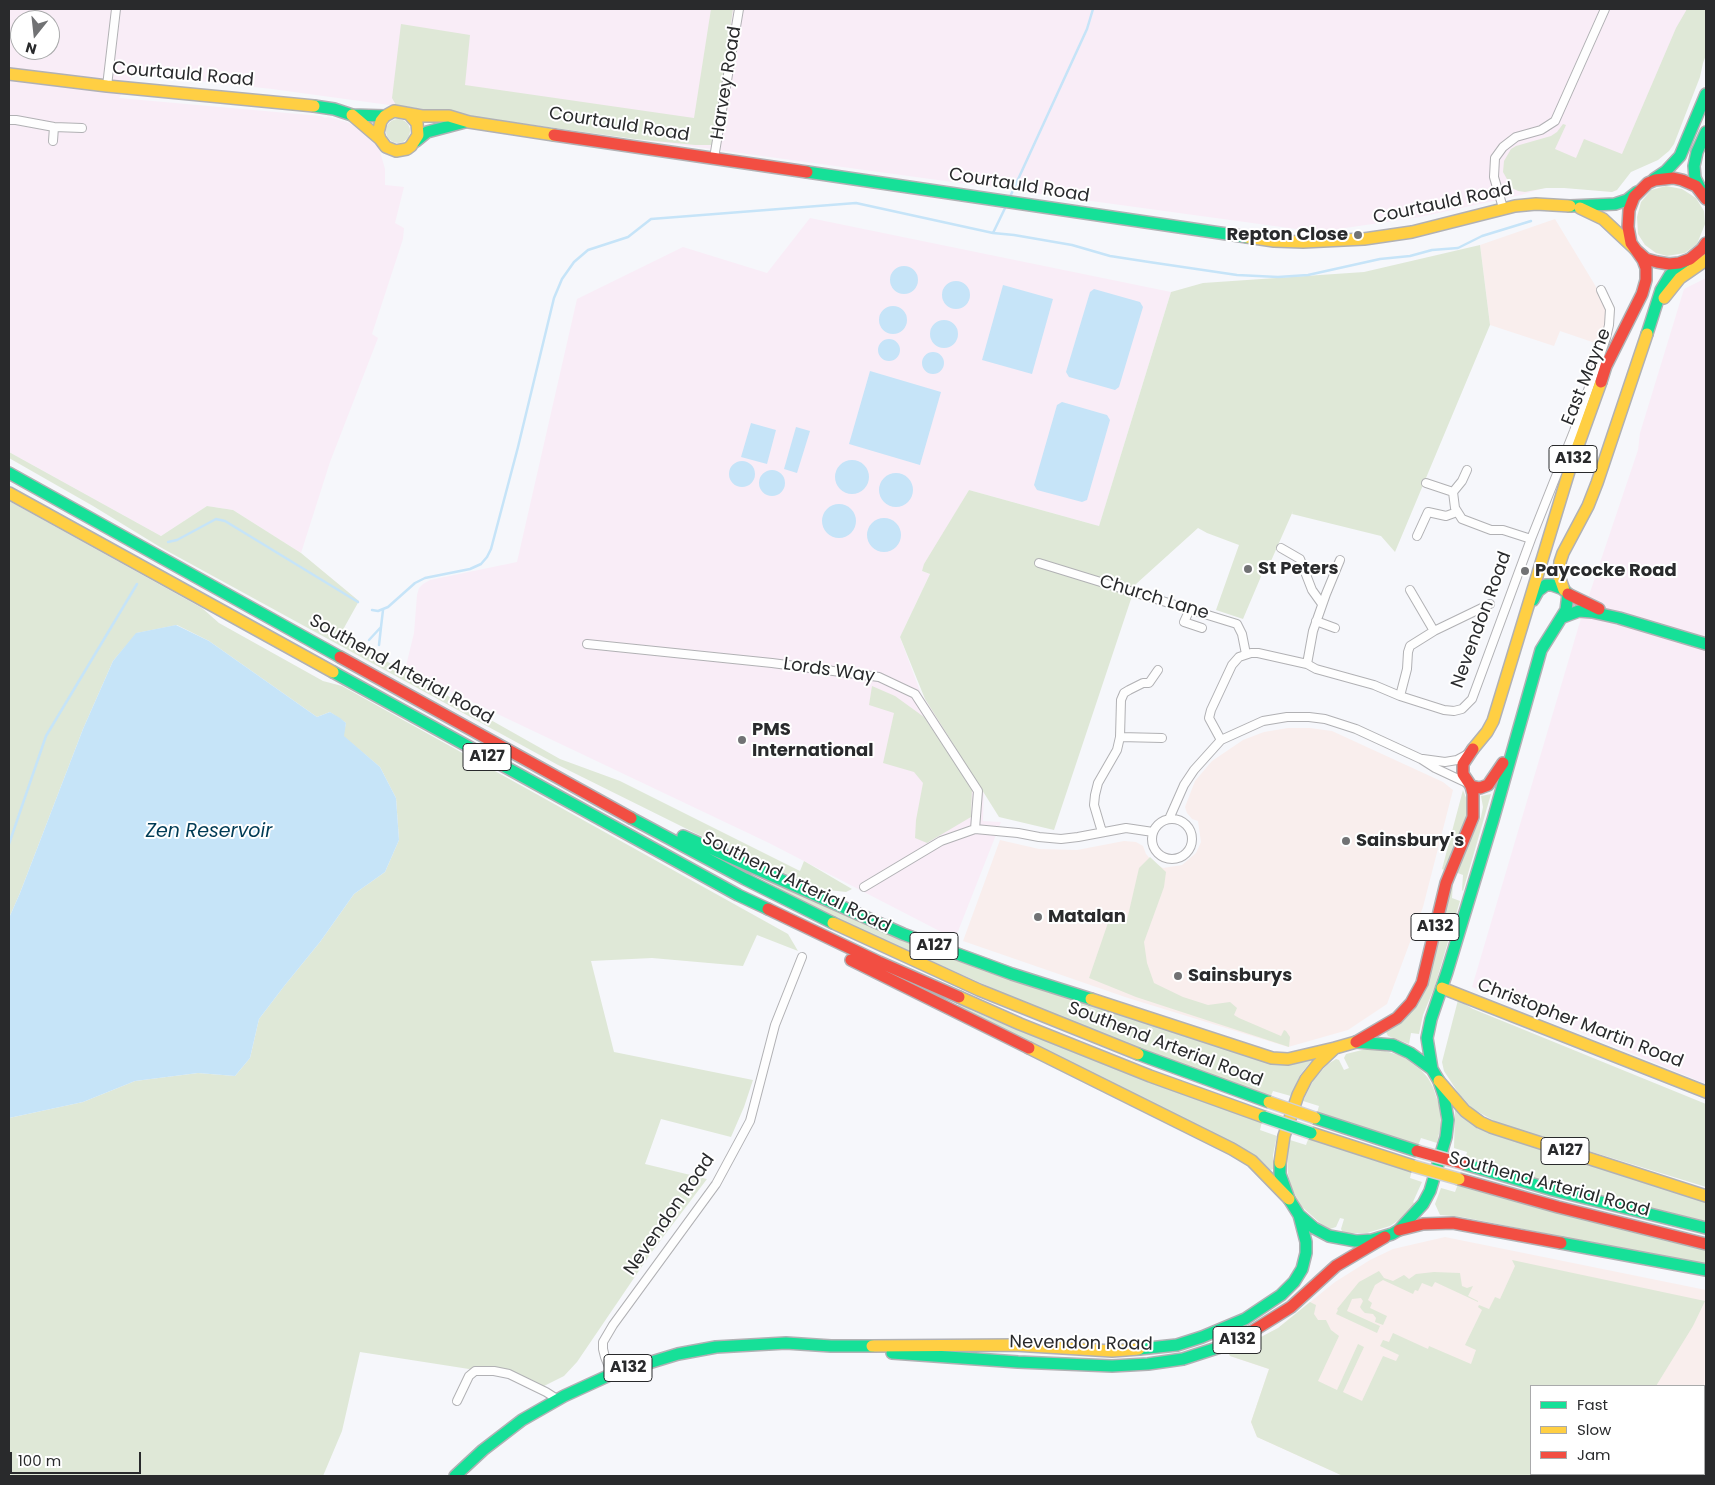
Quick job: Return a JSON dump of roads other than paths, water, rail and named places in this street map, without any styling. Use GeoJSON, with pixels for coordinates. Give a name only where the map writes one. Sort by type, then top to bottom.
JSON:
{"type":"FeatureCollection","features":[{"type":"Feature","properties":{"kind":"main road","name":"Courtauld Road"},"geometry":{"type":"LineString","coordinates":[[9,74],[107,86],[309,104],[352,114],[385,116],[399,111],[422,116],[449,116],[469,122],[1274,241],[1303,242],[1364,239],[1412,232],[1503,208],[1536,204],[1615,204],[1627,200],[1648,183]]}},
{"type":"Feature","properties":{"kind":"main road"},"geometry":{"type":"LineString","coordinates":[[1648,183],[1666,170],[1680,156],[1706,94]]}},
{"type":"Feature","properties":{"kind":"main road","name":"Courtauld Road"},"geometry":{"type":"LineString","coordinates":[[352,114],[380,139],[386,147],[396,151],[407,149],[427,132],[469,122]]}},
{"type":"Feature","properties":{"kind":"main road"},"geometry":{"type":"LineString","coordinates":[[409,114],[417,124],[418,136],[416,141]]}},
{"type":"Feature","properties":{"kind":"main road"},"geometry":{"type":"LineString","coordinates":[[380,139],[379,127],[385,116]]}},
{"type":"Feature","properties":{"kind":"main road"},"geometry":{"type":"LineString","coordinates":[[1704,196],[1695,178],[1694,166],[1697,152],[1706,132]]}},
{"type":"Feature","properties":{"kind":"main road"},"geometry":{"type":"LineString","coordinates":[[1648,183],[1664,178],[1673,178],[1689,182],[1704,196]]}},
{"type":"Feature","properties":{"kind":"main road","name":"A132"},"geometry":{"type":"LineString","coordinates":[[1636,250],[1629,236],[1628,218],[1631,202],[1637,192]]}},
{"type":"Feature","properties":{"kind":"main road","name":"Courtauld Road"},"geometry":{"type":"LineString","coordinates":[[1564,205],[1586,210],[1603,219],[1636,250]]}},
{"type":"Feature","properties":{"kind":"main road"},"geometry":{"type":"LineString","coordinates":[[1636,250],[1646,259],[1657,262],[1679,264],[1690,259]]}},
{"type":"Feature","properties":{"kind":"main road","name":"East Mayne"},"geometry":{"type":"LineString","coordinates":[[1356,1042],[1397,1018],[1418,993],[1425,972],[1446,883],[1473,817],[1474,804],[1470,785],[1464,778],[1462,769],[1469,754],[1481,740],[1492,721],[1529,606],[1535,577],[1606,366],[1644,287],[1646,268],[1636,250]]}},
{"type":"Feature","properties":{"kind":"main road"},"geometry":{"type":"LineString","coordinates":[[1650,323],[1667,293],[1705,250]]}},
{"type":"Feature","properties":{"kind":"main road","name":"A132"},"geometry":{"type":"LineString","coordinates":[[1432,1069],[1410,1053],[1393,1045],[1356,1042],[1335,1048],[1306,1079],[1298,1095],[1284,1136],[1280,1153],[1280,1174],[1289,1199],[1299,1215],[1314,1228],[1342,1240],[1356,1241],[1385,1237],[1399,1230],[1427,1198],[1441,1157],[1448,1120],[1447,1104],[1439,1081],[1432,1069],[1427,1031],[1493,820],[1512,747],[1541,650],[1566,610],[1565,591],[1559,576],[1560,562],[1588,506],[1633,378],[1663,284],[1674,271],[1705,250]]}},
{"type":"Feature","properties":{"kind":"main road","name":"Southend Arterial Road"},"geometry":{"type":"LineString","coordinates":[[9,473],[745,880],[988,994],[1103,1041],[1316,1118],[1417,1150],[1562,1192],[1706,1228]]}},
{"type":"Feature","properties":{"kind":"main road","name":"Southend Arterial Road"},"geometry":{"type":"LineString","coordinates":[[9,492],[738,895],[879,962],[1020,1024],[1150,1076],[1310,1133],[1459,1179],[1604,1219],[1706,1244]]}},
{"type":"Feature","properties":{"kind":"main road","name":"East Mayne"},"geometry":{"type":"LineString","coordinates":[[1529,606],[1542,587],[1552,585],[1565,591]]}},
{"type":"Feature","properties":{"kind":"main road"},"geometry":{"type":"LineString","coordinates":[[1565,591],[1582,602],[1619,618]]}},
{"type":"Feature","properties":{"kind":"main road"},"geometry":{"type":"LineString","coordinates":[[1563,617],[1579,611],[1619,618],[1706,644]]}},
{"type":"Feature","properties":{"kind":"main road","name":"A132"},"geometry":{"type":"LineString","coordinates":[[1470,785],[1484,787],[1492,782],[1512,747]]}},
{"type":"Feature","properties":{"kind":"main road","name":"A127"},"geometry":{"type":"LineString","coordinates":[[550,773],[766,873],[904,934],[978,963],[1272,1058],[1288,1059],[1335,1048]]}},
{"type":"Feature","properties":{"kind":"main road","name":"A127"},"geometry":{"type":"LineString","coordinates":[[738,895],[834,952],[1232,1149],[1252,1161],[1289,1199]]}},
{"type":"Feature","properties":{"kind":"main road","name":"Christopher Martin Road"},"geometry":{"type":"LineString","coordinates":[[1442,988],[1706,1092]]}},
{"type":"Feature","properties":{"kind":"main road","name":"A127"},"geometry":{"type":"LineString","coordinates":[[1439,1081],[1472,1117],[1491,1127],[1706,1196]]}},
{"type":"Feature","properties":{"kind":"main road","name":"Nevendon Road"},"geometry":{"type":"LineString","coordinates":[[830,1346],[1006,1345],[1112,1351],[1177,1345],[1223,1330],[1245,1319],[1281,1295],[1294,1282],[1302,1268],[1306,1253],[1306,1242],[1299,1215]]}},
{"type":"Feature","properties":{"kind":"main road"},"geometry":{"type":"LineString","coordinates":[[1399,1230],[1423,1224],[1453,1223],[1706,1270]]}},
{"type":"Feature","properties":{"kind":"main road","name":"Nevendon Road"},"geometry":{"type":"LineString","coordinates":[[455,1476],[482,1450],[522,1420],[557,1399],[612,1374],[678,1354],[716,1347],[786,1343],[929,1356],[1087,1365],[1142,1365],[1183,1359],[1220,1348],[1261,1327],[1291,1307],[1336,1266],[1385,1237]]}},
{"type":"Feature","properties":{"kind":"street"},"geometry":{"type":"LineString","coordinates":[[107,86],[116,9]]}},
{"type":"Feature","properties":{"kind":"street","name":"Harvey Road"},"geometry":{"type":"LineString","coordinates":[[714,158],[739,9]]}},
{"type":"Feature","properties":{"kind":"street"},"geometry":{"type":"LineString","coordinates":[[1503,208],[1494,177],[1495,158],[1503,147],[1516,137],[1541,130],[1555,122],[1605,9]]}},
{"type":"Feature","properties":{"kind":"street"},"geometry":{"type":"LineString","coordinates":[[9,120],[82,128]]}},
{"type":"Feature","properties":{"kind":"street"},"geometry":{"type":"LineString","coordinates":[[53,141],[54,126]]}},
{"type":"Feature","properties":{"kind":"street","name":"Nevendon Road"},"geometry":{"type":"LineString","coordinates":[[1246,654],[1258,653],[1307,664],[1316,669],[1374,685],[1400,696],[1444,710],[1454,711],[1462,709],[1472,699],[1530,539],[1574,430],[1606,338],[1610,309],[1601,290]]}},
{"type":"Feature","properties":{"kind":"street"},"geometry":{"type":"LineString","coordinates":[[1466,470],[1462,481],[1453,492],[1455,508],[1462,519],[1476,526],[1490,530],[1503,530],[1530,539]]}},
{"type":"Feature","properties":{"kind":"street"},"geometry":{"type":"LineString","coordinates":[[1426,483],[1453,492]]}},
{"type":"Feature","properties":{"kind":"street"},"geometry":{"type":"LineString","coordinates":[[1417,536],[1428,512],[1446,516],[1457,512]]}},
{"type":"Feature","properties":{"kind":"street"},"geometry":{"type":"LineString","coordinates":[[1281,548],[1300,559],[1312,590],[1322,604]]}},
{"type":"Feature","properties":{"kind":"street"},"geometry":{"type":"LineString","coordinates":[[1307,664],[1316,621],[1340,560]]}},
{"type":"Feature","properties":{"kind":"street","name":"Church Lane"},"geometry":{"type":"LineString","coordinates":[[1039,563],[1237,624],[1242,634],[1246,654]]}},
{"type":"Feature","properties":{"kind":"street"},"geometry":{"type":"LineString","coordinates":[[1410,590],[1434,631]]}},
{"type":"Feature","properties":{"kind":"street"},"geometry":{"type":"LineString","coordinates":[[1400,696],[1407,669],[1410,646],[1434,631],[1490,604]]}},
{"type":"Feature","properties":{"kind":"street"},"geometry":{"type":"LineString","coordinates":[[1190,608],[1184,622],[1202,628]]}},
{"type":"Feature","properties":{"kind":"street"},"geometry":{"type":"LineString","coordinates":[[1316,621],[1335,628]]}},
{"type":"Feature","properties":{"kind":"street","name":"Lords Way"},"geometry":{"type":"LineString","coordinates":[[587,644],[772,663],[879,677],[915,694],[978,791],[975,829]]}},
{"type":"Feature","properties":{"kind":"street"},"geometry":{"type":"LineString","coordinates":[[1221,740],[1210,718],[1211,710],[1232,664],[1239,657],[1246,654]]}},
{"type":"Feature","properties":{"kind":"street"},"geometry":{"type":"LineString","coordinates":[[1102,832],[1094,805],[1095,795],[1098,783],[1117,750],[1120,737],[1121,700],[1124,693],[1143,683],[1148,683],[1158,670]]}},
{"type":"Feature","properties":{"kind":"street"},"geometry":{"type":"LineString","coordinates":[[1169,819],[1184,784],[1221,740],[1262,721],[1287,717],[1325,719],[1356,729],[1421,759],[1470,785]]}},
{"type":"Feature","properties":{"kind":"street"},"geometry":{"type":"LineString","coordinates":[[1120,737],[1162,738]]}},
{"type":"Feature","properties":{"kind":"street"},"geometry":{"type":"LineString","coordinates":[[1421,759],[1446,762],[1457,760],[1469,754]]}},
{"type":"Feature","properties":{"kind":"street"},"geometry":{"type":"LineString","coordinates":[[1169,819],[1178,820],[1186,825],[1191,832],[1192,842],[1189,850],[1185,855],[1177,858],[1166,858],[1158,854],[1153,847],[1153,832],[1161,822],[1169,819]]}},
{"type":"Feature","properties":{"kind":"street"},"geometry":{"type":"LineString","coordinates":[[864,887],[941,841],[975,829],[1018,833],[1039,838],[1061,839],[1126,828],[1153,832]]}},
{"type":"Feature","properties":{"kind":"street","name":"Nevendon Road"},"geometry":{"type":"LineString","coordinates":[[612,1374],[605,1357],[603,1342],[613,1325],[716,1184],[750,1121],[775,1025],[802,957]]}},
{"type":"Feature","properties":{"kind":"street"},"geometry":{"type":"LineString","coordinates":[[457,1401],[470,1376],[475,1371],[509,1374],[557,1399]]}},
{"type":"Feature","properties":{"kind":"water"},"geometry":{"type":"Polygon","coordinates":[[[904,266],[914,270],[918,280],[914,290],[904,294],[894,290],[890,280],[894,270],[904,266]]]}},
{"type":"Feature","properties":{"kind":"water"},"geometry":{"type":"Polygon","coordinates":[[[956,281],[966,285],[970,295],[966,305],[956,309],[946,305],[942,295],[946,285],[956,281]]]}},
{"type":"Feature","properties":{"kind":"water"},"geometry":{"type":"Polygon","coordinates":[[[1003,285],[1053,299],[1032,374],[982,360],[1003,285]]]}},
{"type":"Feature","properties":{"kind":"water"},"geometry":{"type":"Polygon","coordinates":[[[1094,289],[1140,302],[1143,307],[1119,387],[1115,390],[1069,377],[1066,372],[1090,292],[1094,289]]]}},
{"type":"Feature","properties":{"kind":"water"},"geometry":{"type":"Polygon","coordinates":[[[893,306],[903,310],[907,320],[903,330],[893,334],[883,330],[879,320],[883,310],[893,306]]]}},
{"type":"Feature","properties":{"kind":"water"},"geometry":{"type":"Polygon","coordinates":[[[944,320],[954,324],[958,334],[954,344],[944,348],[934,344],[930,334],[934,324],[944,320]]]}},
{"type":"Feature","properties":{"kind":"water"},"geometry":{"type":"Polygon","coordinates":[[[889,339],[897,342],[900,350],[897,358],[889,361],[881,358],[878,350],[881,342],[889,339]]]}},
{"type":"Feature","properties":{"kind":"water"},"geometry":{"type":"Polygon","coordinates":[[[933,352],[941,355],[944,363],[941,371],[933,374],[925,371],[922,363],[925,355],[933,352]]]}},
{"type":"Feature","properties":{"kind":"water"},"geometry":{"type":"Polygon","coordinates":[[[870,371],[941,392],[920,465],[849,444],[870,371]]]}},
{"type":"Feature","properties":{"kind":"water"},"geometry":{"type":"Polygon","coordinates":[[[1062,402],[1107,415],[1110,420],[1087,500],[1082,502],[1037,490],[1034,485],[1057,405],[1062,402]]]}},
{"type":"Feature","properties":{"kind":"water"},"geometry":{"type":"Polygon","coordinates":[[[751,423],[776,430],[767,464],[741,457],[751,423]]]}},
{"type":"Feature","properties":{"kind":"water"},"geometry":{"type":"Polygon","coordinates":[[[796,427],[810,431],[797,473],[784,469],[796,427]]]}},
{"type":"Feature","properties":{"kind":"water"},"geometry":{"type":"Polygon","coordinates":[[[852,460],[864,465],[869,477],[864,489],[852,494],[840,489],[835,477],[840,465],[852,460]]]}},
{"type":"Feature","properties":{"kind":"water"},"geometry":{"type":"Polygon","coordinates":[[[742,461],[751,465],[755,474],[751,483],[742,487],[733,483],[729,474],[733,465],[742,461]]]}},
{"type":"Feature","properties":{"kind":"water"},"geometry":{"type":"Polygon","coordinates":[[[772,470],[781,474],[785,483],[781,492],[772,496],[763,492],[759,483],[763,474],[772,470]]]}},
{"type":"Feature","properties":{"kind":"water"},"geometry":{"type":"Polygon","coordinates":[[[896,473],[908,478],[913,490],[908,502],[896,507],[884,502],[879,490],[884,478],[896,473]]]}},
{"type":"Feature","properties":{"kind":"water"},"geometry":{"type":"Polygon","coordinates":[[[839,504],[851,509],[856,521],[851,533],[839,538],[827,533],[822,521],[827,509],[839,504]]]}},
{"type":"Feature","properties":{"kind":"water"},"geometry":{"type":"Polygon","coordinates":[[[884,518],[896,523],[901,535],[896,547],[884,552],[872,547],[867,535],[872,523],[884,518]]]}},
{"type":"Feature","properties":{"kind":"water","name":"Zen Reservoir"},"geometry":{"type":"Polygon","coordinates":[[[176,625],[209,641],[317,717],[330,712],[346,723],[344,736],[380,767],[396,798],[399,840],[385,872],[354,894],[320,942],[259,1019],[250,1058],[235,1076],[198,1073],[135,1081],[83,1102],[9,1118],[9,918],[83,729],[113,661],[136,633],[176,625]]]}},
{"type":"Feature","properties":{"kind":"waterway"},"geometry":{"type":"LineString","coordinates":[[1009,199],[1087,29],[1093,9]]}},
{"type":"Feature","properties":{"kind":"waterway"},"geometry":{"type":"LineString","coordinates":[[372,610],[378,611],[388,607],[415,583],[425,578],[470,569],[481,564],[487,557],[491,549],[518,447],[554,298],[562,279],[574,262],[588,250],[628,237],[651,219],[856,203],[993,233]]}},
{"type":"Feature","properties":{"kind":"waterway"},"geometry":{"type":"LineString","coordinates":[[1007,204],[993,233],[1072,245],[1110,256],[1237,275],[1278,277],[1308,275],[1380,259],[1410,256],[1432,250],[1458,248],[1482,236],[1531,221]]}},
{"type":"Feature","properties":{"kind":"waterway"},"geometry":{"type":"LineString","coordinates":[[168,542],[177,540],[216,519],[225,521],[358,602]]}},
{"type":"Feature","properties":{"kind":"waterway"},"geometry":{"type":"LineString","coordinates":[[9,844],[46,736],[137,584]]}},
{"type":"Feature","properties":{"kind":"waterway"},"geometry":{"type":"LineString","coordinates":[[369,640],[381,627],[383,610]]}},
{"type":"Feature","properties":{"kind":"waterway"},"geometry":{"type":"LineString","coordinates":[[379,645],[381,627]]}},
{"type":"Feature","properties":{"kind":"place","name":"Repton Close"},"geometry":{"type":"Point","coordinates":[1358,235]}},
{"type":"Feature","properties":{"kind":"place","name":"St Peters"},"geometry":{"type":"Point","coordinates":[1248,569]}},
{"type":"Feature","properties":{"kind":"place","name":"Paycocke Road"},"geometry":{"type":"Point","coordinates":[1525,571]}},
{"type":"Feature","properties":{"kind":"place","name":"PMS International"},"geometry":{"type":"Point","coordinates":[742,740]}},
{"type":"Feature","properties":{"kind":"place","name":"Sainsbury's"},"geometry":{"type":"Point","coordinates":[1346,841]}},
{"type":"Feature","properties":{"kind":"place","name":"Matalan"},"geometry":{"type":"Point","coordinates":[1038,917]}},
{"type":"Feature","properties":{"kind":"place","name":"Sainsburys"},"geometry":{"type":"Point","coordinates":[1178,976]}}]}
